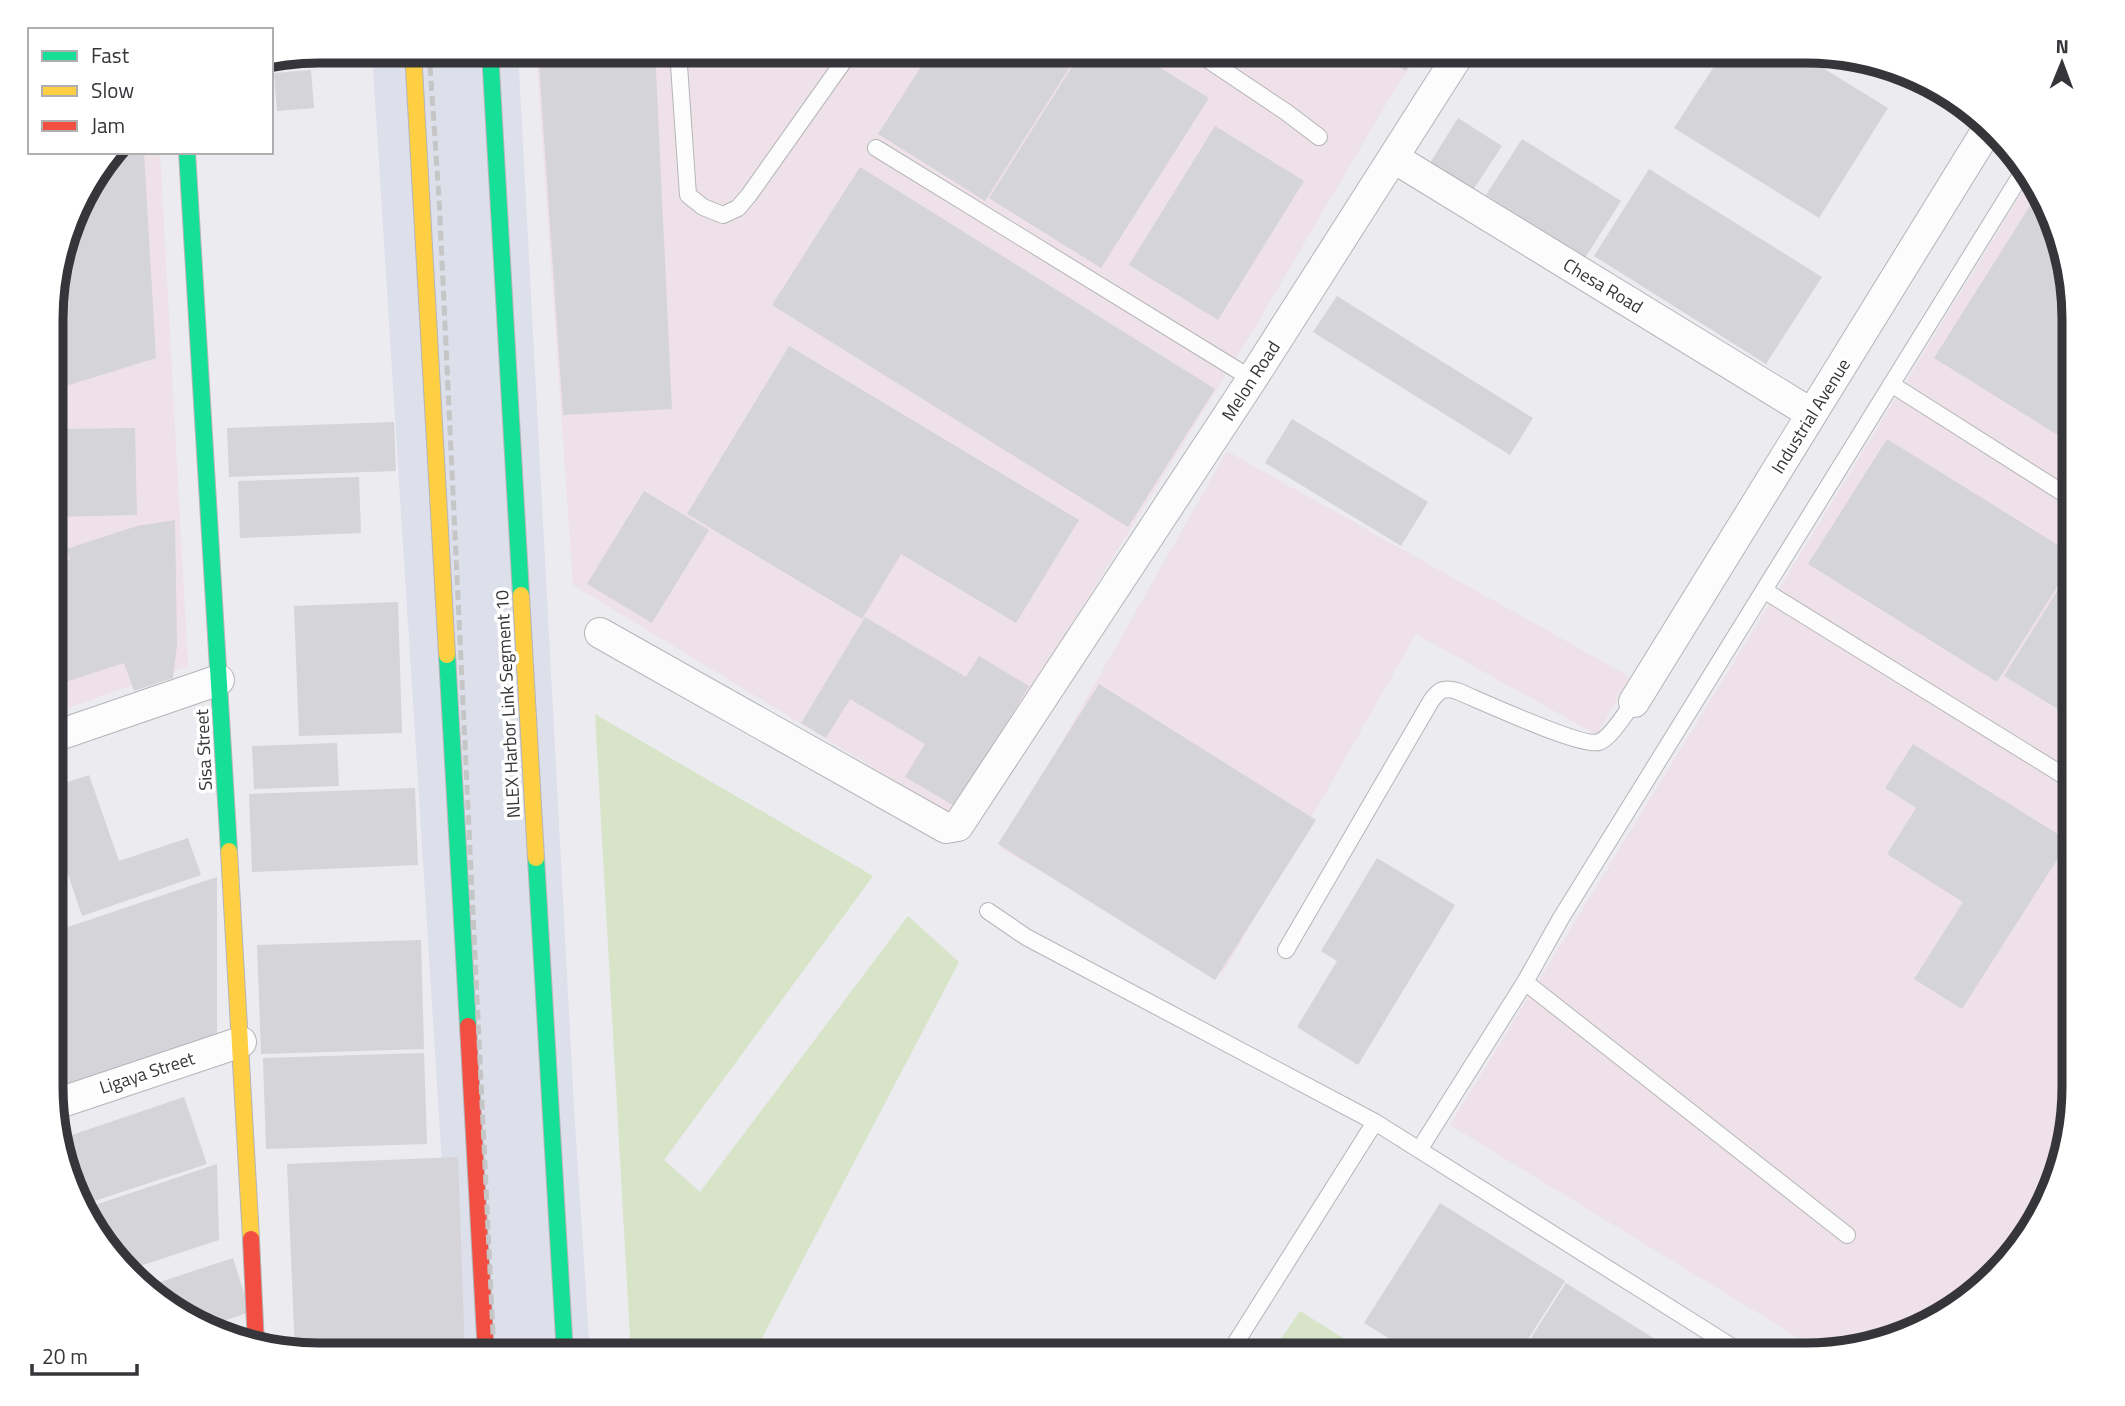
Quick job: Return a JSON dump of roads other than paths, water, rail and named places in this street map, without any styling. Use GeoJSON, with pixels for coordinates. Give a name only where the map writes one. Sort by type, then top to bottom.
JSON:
{"type":"FeatureCollection","features":[{"type":"Feature","properties":{"kind":"main road"},"geometry":{"type":"LineString","coordinates":[[414,63],[485,1343]]}},
{"type":"Feature","properties":{"kind":"main road","name":"NLEX Harbor Link Segment 10"},"geometry":{"type":"LineString","coordinates":[[491,63],[564,1343]]}},
{"type":"Feature","properties":{"kind":"main road","name":"Sisa Street"},"geometry":{"type":"LineString","coordinates":[[187,154],[241,1042],[255,1335]]}},
{"type":"Feature","properties":{"kind":"street","name":"Melon Road"},"geometry":{"type":"LineString","coordinates":[[600,633],[946,828],[958,826],[1252,379],[1453,63]]}},
{"type":"Feature","properties":{"kind":"street","name":"Industrial Avenue"},"geometry":{"type":"LineString","coordinates":[[1634,702],[1984,135]]}},
{"type":"Feature","properties":{"kind":"street","name":"Chesa Road"},"geometry":{"type":"LineString","coordinates":[[1394,158],[1812,414]]}},
{"type":"Feature","properties":{"kind":"street"},"geometry":{"type":"LineString","coordinates":[[63,734],[219,680]]}},
{"type":"Feature","properties":{"kind":"street","name":"Ligaya Street"},"geometry":{"type":"LineString","coordinates":[[64,1101],[241,1042]]}},
{"type":"Feature","properties":{"kind":"lane"},"geometry":{"type":"LineString","coordinates":[[679,63],[688,195],[704,207],[723,215],[738,208],[749,195],[842,63]]}},
{"type":"Feature","properties":{"kind":"lane"},"geometry":{"type":"LineString","coordinates":[[1214,63],[1319,137]]}},
{"type":"Feature","properties":{"kind":"lane"},"geometry":{"type":"LineString","coordinates":[[876,148],[1252,379]]}},
{"type":"Feature","properties":{"kind":"lane"},"geometry":{"type":"LineString","coordinates":[[1419,1150],[2019,178]]}},
{"type":"Feature","properties":{"kind":"lane"},"geometry":{"type":"LineString","coordinates":[[1891,384],[2062,491]]}},
{"type":"Feature","properties":{"kind":"lane"},"geometry":{"type":"LineString","coordinates":[[1765,591],[2062,775]]}},
{"type":"Feature","properties":{"kind":"lane"},"geometry":{"type":"LineString","coordinates":[[1286,950],[1431,702],[1440,691],[1447,688],[1457,691],[1589,743],[1598,743],[1607,737],[1634,702]]}},
{"type":"Feature","properties":{"kind":"lane"},"geometry":{"type":"LineString","coordinates":[[988,911],[1026,937],[1375,1122],[1726,1343]]}},
{"type":"Feature","properties":{"kind":"lane"},"geometry":{"type":"LineString","coordinates":[[1525,982],[1847,1236]]}},
{"type":"Feature","properties":{"kind":"lane"},"geometry":{"type":"LineString","coordinates":[[1236,1343],[1375,1122]]}},
{"type":"Feature","properties":{"kind":"railway"},"geometry":{"type":"LineString","coordinates":[[430,63],[439,198],[493,1343]]}}]}
